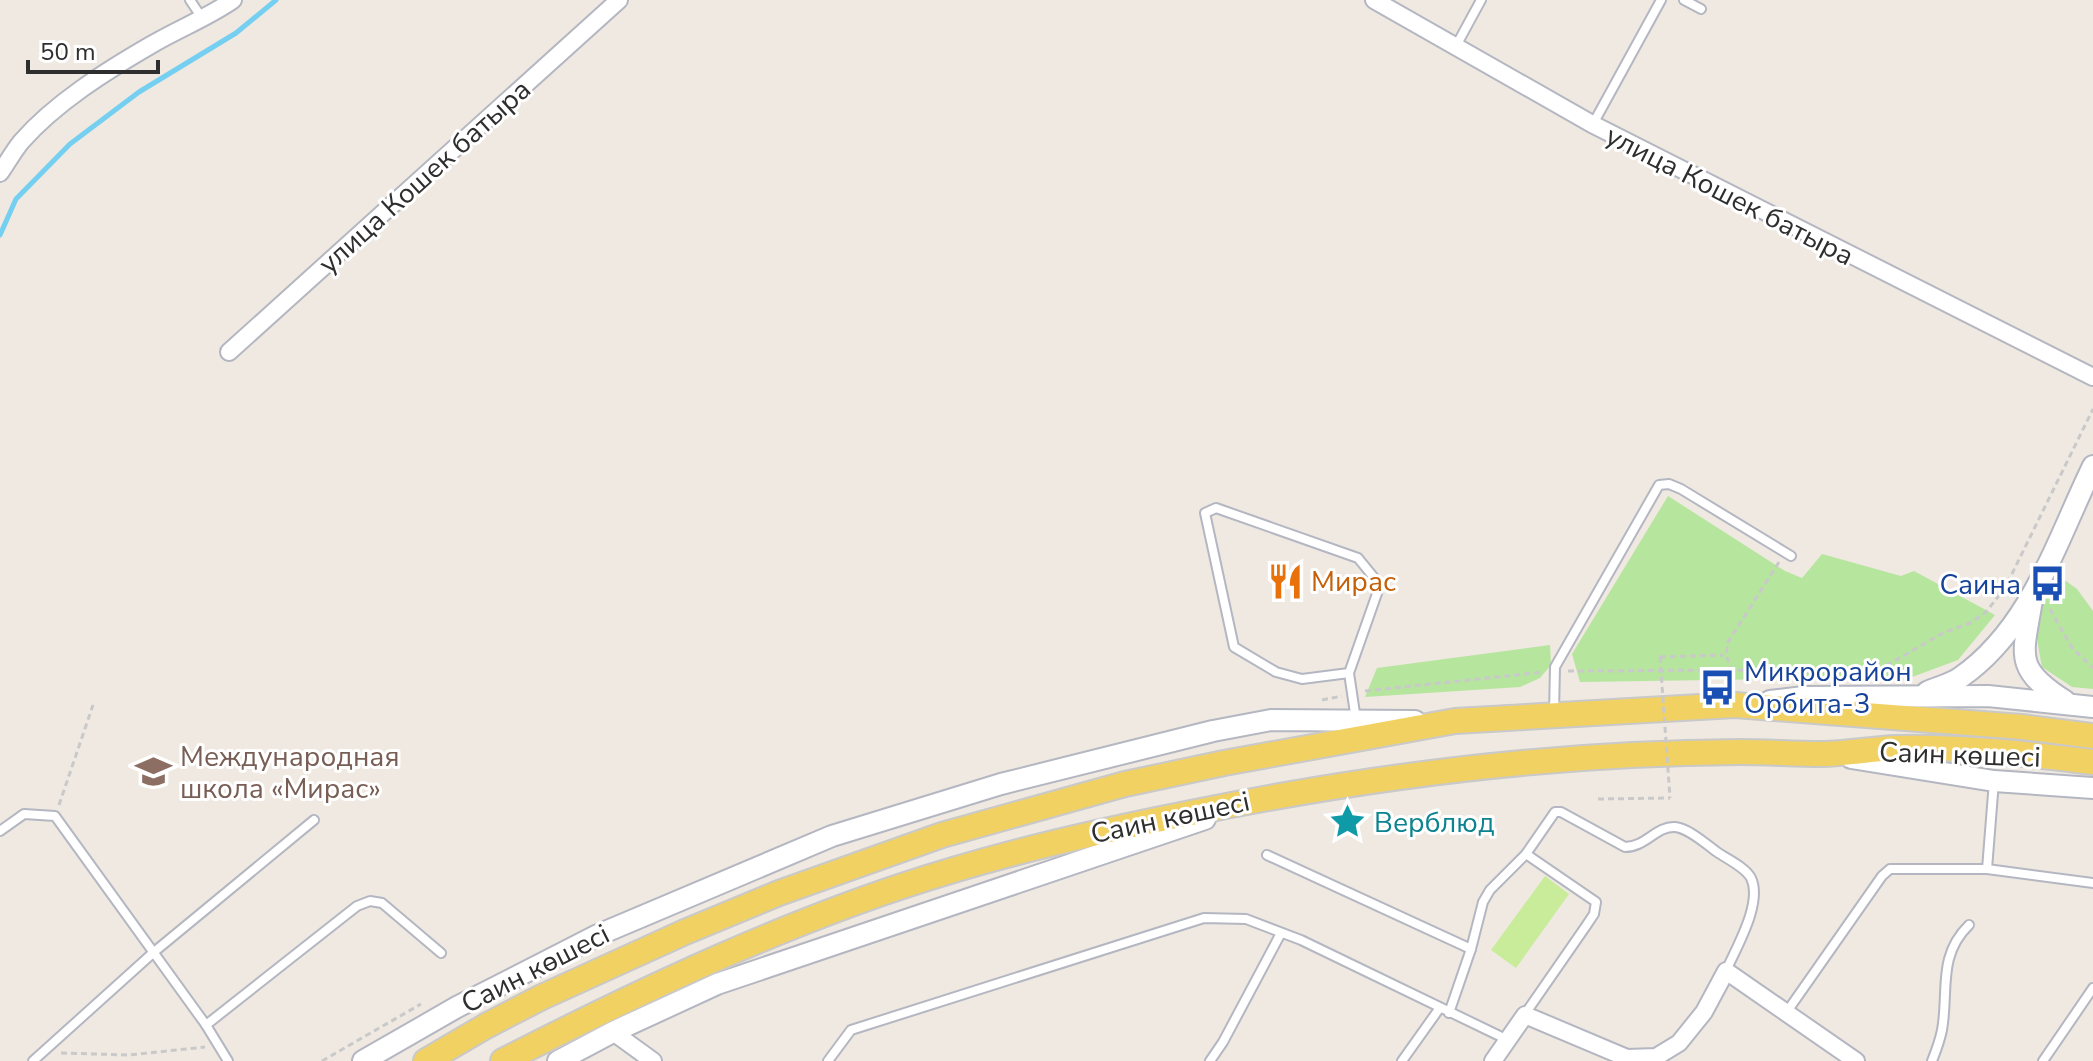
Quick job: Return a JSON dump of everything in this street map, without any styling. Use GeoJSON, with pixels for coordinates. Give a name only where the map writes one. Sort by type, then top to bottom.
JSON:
{"type":"FeatureCollection","features":[{"type":"Feature","properties":{"kind":"main road","name":"Саин көшесі"},"geometry":{"type":"LineString","coordinates":[[426,1061],[542,997],[779,893],[942,835],[1125,784],[1224,763],[1455,721],[1735,705],[2007,726],[2093,736]]}},
{"type":"Feature","properties":{"kind":"main road","name":"Саин көшесі"},"geometry":{"type":"LineString","coordinates":[[503,1061],[614,1006],[849,905],[947,872],[1064,839],[1267,797],[1408,774],[1527,763],[1738,752],[1827,754],[1895,748],[2017,754],[2093,762]]}},
{"type":"Feature","properties":{"kind":"street"},"geometry":{"type":"LineString","coordinates":[[0,173],[22,142],[58,108],[151,45],[233,0]]}},
{"type":"Feature","properties":{"kind":"street","name":"улица Кошек батыра"},"geometry":{"type":"LineString","coordinates":[[229,352],[619,0]]}},
{"type":"Feature","properties":{"kind":"street","name":"улица Кошек батыра"},"geometry":{"type":"LineString","coordinates":[[1374,0],[1592,124],[2093,377]]}},
{"type":"Feature","properties":{"kind":"street"},"geometry":{"type":"LineString","coordinates":[[2067,703],[2031,676],[2025,648],[2093,466]]}},
{"type":"Feature","properties":{"kind":"street"},"geometry":{"type":"LineString","coordinates":[[1912,697],[1959,679],[2041,602]]}},
{"type":"Feature","properties":{"kind":"street"},"geometry":{"type":"LineString","coordinates":[[1735,705],[1804,697],[1988,696],[2093,707]]}},
{"type":"Feature","properties":{"kind":"street","name":"Саин көшесі"},"geometry":{"type":"LineString","coordinates":[[363,1061],[457,1007],[598,935],[832,836],[1001,784],[1213,731],[1271,720],[1455,721]]}},
{"type":"Feature","properties":{"kind":"street"},"geometry":{"type":"LineString","coordinates":[[1827,754],[1994,781],[2093,788]]}},
{"type":"Feature","properties":{"kind":"street","name":"Саин көшесі"},"geometry":{"type":"LineString","coordinates":[[558,1061],[717,984],[1267,797]]}},
{"type":"Feature","properties":{"kind":"street"},"geometry":{"type":"LineString","coordinates":[[1493,1061],[1525,1015],[1627,1058],[1656,1057],[1679,1043],[1704,1012],[1726,971],[1856,1061]]}},
{"type":"Feature","properties":{"kind":"street"},"geometry":{"type":"LineString","coordinates":[[613,1032],[653,1061]]}},
{"type":"Feature","properties":{"kind":"lane"},"geometry":{"type":"LineString","coordinates":[[190,0],[202,19]]}},
{"type":"Feature","properties":{"kind":"lane"},"geometry":{"type":"LineString","coordinates":[[1456,47],[1481,0]]}},
{"type":"Feature","properties":{"kind":"lane"},"geometry":{"type":"LineString","coordinates":[[1592,124],[1661,0]]}},
{"type":"Feature","properties":{"kind":"lane"},"geometry":{"type":"LineString","coordinates":[[1684,0],[1701,9]]}},
{"type":"Feature","properties":{"kind":"lane"},"geometry":{"type":"LineString","coordinates":[[1554,714],[1555,667],[1659,485],[1669,484],[1681,489],[1788,554]]}},
{"type":"Feature","properties":{"kind":"lane"},"geometry":{"type":"LineString","coordinates":[[1349,673],[1302,679],[1276,672],[1234,647],[1205,513],[1216,508],[1358,558],[1380,585],[1349,673],[1356,720]]}},
{"type":"Feature","properties":{"kind":"lane"},"geometry":{"type":"LineString","coordinates":[[1987,869],[1994,781]]}},
{"type":"Feature","properties":{"kind":"lane"},"geometry":{"type":"LineString","coordinates":[[1449,1013],[1483,902],[1490,890],[1526,854],[1555,812],[1561,812],[1625,847],[1636,847],[1647,842],[1664,828],[1679,827],[1750,876],[1754,892],[1751,914],[1726,971]]}},
{"type":"Feature","properties":{"kind":"lane"},"geometry":{"type":"LineString","coordinates":[[0,831],[24,814],[55,816],[206,1025],[228,1061]]}},
{"type":"Feature","properties":{"kind":"lane"},"geometry":{"type":"LineString","coordinates":[[33,1061],[154,952],[314,820]]}},
{"type":"Feature","properties":{"kind":"lane"},"geometry":{"type":"LineString","coordinates":[[1525,1015],[1594,914],[1596,902],[1526,854]]}},
{"type":"Feature","properties":{"kind":"lane"},"geometry":{"type":"LineString","coordinates":[[1267,855],[1471,949]]}},
{"type":"Feature","properties":{"kind":"lane"},"geometry":{"type":"LineString","coordinates":[[1786,1013],[1890,869],[1987,869],[2093,883]]}},
{"type":"Feature","properties":{"kind":"lane"},"geometry":{"type":"LineString","coordinates":[[206,1025],[357,906],[370,901],[382,903],[441,953]]}},
{"type":"Feature","properties":{"kind":"lane"},"geometry":{"type":"LineString","coordinates":[[828,1061],[851,1030],[1204,918],[1246,919],[1281,933],[1508,1040]]}},
{"type":"Feature","properties":{"kind":"lane"},"geometry":{"type":"LineString","coordinates":[[1932,1061],[1942,1029],[1944,978],[1954,947],[1969,925]]}},
{"type":"Feature","properties":{"kind":"lane"},"geometry":{"type":"LineString","coordinates":[[1210,1061],[1281,933]]}},
{"type":"Feature","properties":{"kind":"lane"},"geometry":{"type":"LineString","coordinates":[[2043,1061],[2093,988]]}},
{"type":"Feature","properties":{"kind":"lane"},"geometry":{"type":"LineString","coordinates":[[1402,1061],[1439,1009]]}},
{"type":"Feature","properties":{"kind":"path"},"geometry":{"type":"LineString","coordinates":[[1788,554],[1728,642],[1726,655],[1732,670],[1875,672],[1986,612],[2005,588],[2093,409]]}},
{"type":"Feature","properties":{"kind":"path"},"geometry":{"type":"LineString","coordinates":[[2041,602],[2072,648],[2093,668]]}},
{"type":"Feature","properties":{"kind":"path"},"geometry":{"type":"LineString","coordinates":[[1598,799],[1670,798],[1660,657],[1726,655]]}},
{"type":"Feature","properties":{"kind":"path"},"geometry":{"type":"LineString","coordinates":[[55,816],[93,705]]}},
{"type":"Feature","properties":{"kind":"path"},"geometry":{"type":"LineString","coordinates":[[43,1052],[129,1055],[217,1046]]}},
{"type":"Feature","properties":{"kind":"green space"},"geometry":{"type":"Polygon","coordinates":[[[1668,496],[1785,571],[1802,578],[1822,554],[1901,576],[1914,571],[1995,615],[1958,660],[1912,677],[1580,682],[1572,654],[1668,496]]]}},
{"type":"Feature","properties":{"kind":"green space"},"geometry":{"type":"Polygon","coordinates":[[[2052,571],[2077,589],[2093,611],[2093,689],[2072,687],[2042,667],[2036,618],[2052,571]]]}},
{"type":"Feature","properties":{"kind":"green space"},"geometry":{"type":"Polygon","coordinates":[[[1550,645],[1551,665],[1540,678],[1520,687],[1365,697],[1377,668],[1550,645]]]}},
{"type":"Feature","properties":{"kind":"green space"},"geometry":{"type":"Polygon","coordinates":[[[1545,876],[1569,894],[1516,968],[1491,950],[1545,876]]]}},
{"type":"Feature","properties":{"kind":"waterway"},"geometry":{"type":"LineString","coordinates":[[0,235],[16,199],[70,144],[139,92],[236,33],[276,0]]}},
{"type":"Feature","properties":{"kind":"place","name":"Мирас"},"geometry":{"type":"Point","coordinates":[1285,581]}},
{"type":"Feature","properties":{"kind":"place","name":"Саина"},"geometry":{"type":"Point","coordinates":[2047,584]}},
{"type":"Feature","properties":{"kind":"place","name":"Микрорайон Орбита-3"},"geometry":{"type":"Point","coordinates":[1718,687]}},
{"type":"Feature","properties":{"kind":"place","name":"Международная школа «Мирас»"},"geometry":{"type":"Point","coordinates":[154,772]}},
{"type":"Feature","properties":{"kind":"place","name":"Верблюд"},"geometry":{"type":"Point","coordinates":[1348,822]}}]}
